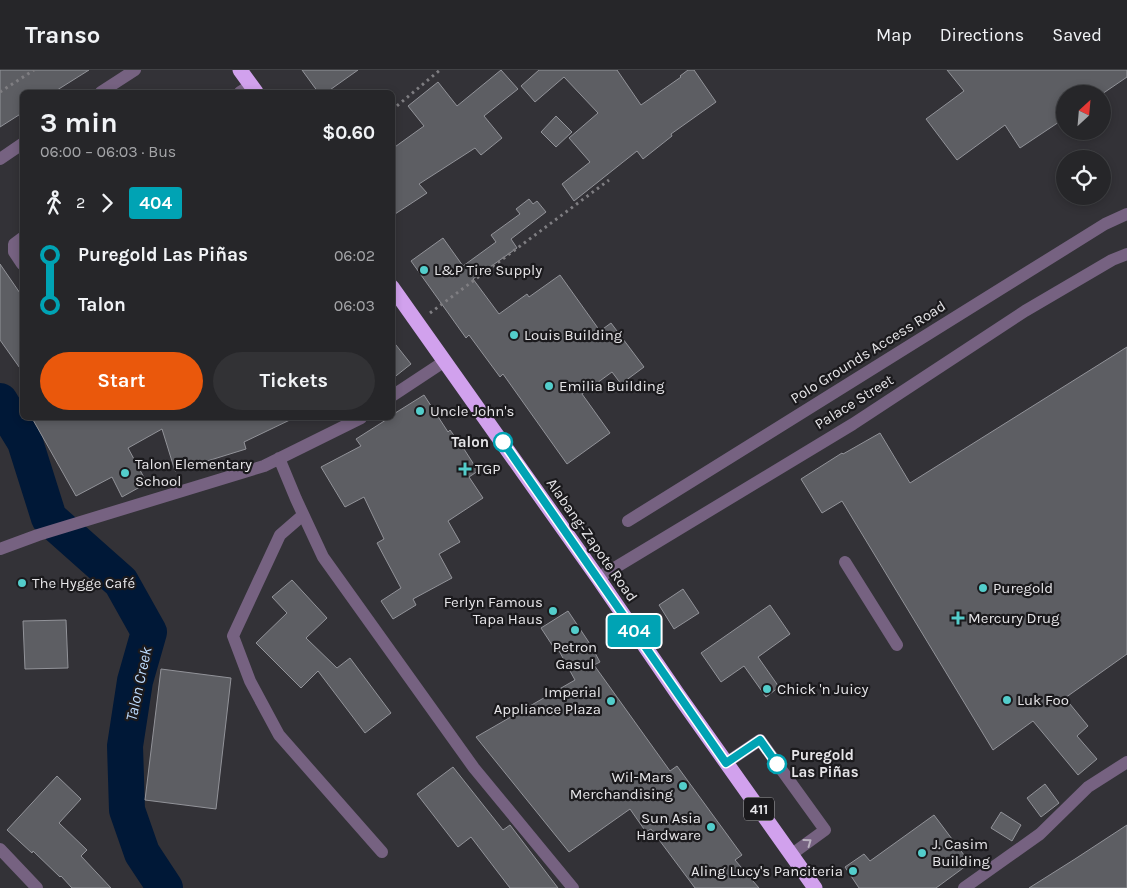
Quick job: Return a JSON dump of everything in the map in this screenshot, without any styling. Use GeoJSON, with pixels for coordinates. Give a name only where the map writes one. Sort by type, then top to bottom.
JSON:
{"type":"FeatureCollection","features":[{"type":"Feature","properties":{"kind":"highway"},"geometry":{"type":"LineString","coordinates":[[240,70],[249,90]]}},
{"type":"Feature","properties":{"kind":"highway","name":"Alabang-Zapote Road"},"geometry":{"type":"LineString","coordinates":[[395,291],[815,888]]}},
{"type":"Feature","properties":{"kind":"street"},"geometry":{"type":"LineString","coordinates":[[104,90],[135,70]]}},
{"type":"Feature","properties":{"kind":"street"},"geometry":{"type":"LineString","coordinates":[[0,159],[20,145]]}},
{"type":"Feature","properties":{"kind":"street","name":"Polo Grounds Access Road"},"geometry":{"type":"LineString","coordinates":[[628,521],[1105,224],[1127,214]]}},
{"type":"Feature","properties":{"kind":"street"},"geometry":{"type":"LineString","coordinates":[[20,240],[14,244],[14,252],[20,261]]}},
{"type":"Feature","properties":{"kind":"street","name":"Palace Street"},"geometry":{"type":"LineString","coordinates":[[598,578],[852,424],[1025,311],[1112,260],[1127,254]]}},
{"type":"Feature","properties":{"kind":"street"},"geometry":{"type":"LineString","coordinates":[[395,394],[445,361]]}},
{"type":"Feature","properties":{"kind":"street"},"geometry":{"type":"LineString","coordinates":[[0,549],[38,535],[264,466],[357,420]]}},
{"type":"Feature","properties":{"kind":"street"},"geometry":{"type":"LineString","coordinates":[[279,458],[323,557],[468,760],[572,888]]}},
{"type":"Feature","properties":{"kind":"street"},"geometry":{"type":"LineString","coordinates":[[303,514],[280,534],[233,636],[250,681],[279,735],[382,852]]}},
{"type":"Feature","properties":{"kind":"street"},"geometry":{"type":"LineString","coordinates":[[845,562],[897,645]]}},
{"type":"Feature","properties":{"kind":"street"},"geometry":{"type":"LineString","coordinates":[[726,763],[760,740],[824,830],[792,854]]}},
{"type":"Feature","properties":{"kind":"street"},"geometry":{"type":"LineString","coordinates":[[964,888],[1040,834],[1088,787],[1127,762]]}},
{"type":"Feature","properties":{"kind":"street"},"geometry":{"type":"LineString","coordinates":[[0,849],[36,888]]}},
{"type":"Feature","properties":{"kind":"path"},"geometry":{"type":"LineString","coordinates":[[0,92],[34,70]]}},
{"type":"Feature","properties":{"kind":"path"},"geometry":{"type":"LineString","coordinates":[[395,108],[440,70]]}},
{"type":"Feature","properties":{"kind":"path"},"geometry":{"type":"LineString","coordinates":[[417,322],[609,180]]}},
{"type":"Feature","properties":{"kind":"building"},"geometry":{"type":"Polygon","coordinates":[[[0,70],[89,70],[57,90],[20,90],[20,114],[0,127],[0,70]]]}},
{"type":"Feature","properties":{"kind":"building"},"geometry":{"type":"Polygon","coordinates":[[[302,70],[358,70],[330,90],[317,90],[302,70]]]}},
{"type":"Feature","properties":{"kind":"building"},"geometry":{"type":"Polygon","coordinates":[[[501,70],[518,89],[484,116],[502,138],[481,155],[475,148],[419,184],[427,193],[395,214],[395,147],[424,126],[408,106],[438,82],[457,106],[501,70]]]}},
{"type":"Feature","properties":{"kind":"building"},"geometry":{"type":"Polygon","coordinates":[[[539,70],[617,70],[641,105],[688,70],[694,70],[716,102],[671,134],[672,136],[643,159],[637,151],[574,201],[562,184],[590,162],[569,138],[598,113],[564,77],[535,102],[521,86],[539,70]]]}},
{"type":"Feature","properties":{"kind":"building"},"geometry":{"type":"Polygon","coordinates":[[[947,70],[1127,70],[1127,77],[1111,88],[1111,85],[1056,85],[1056,124],[1020,148],[1005,125],[957,160],[926,119],[964,91],[947,70]]]}},
{"type":"Feature","properties":{"kind":"building"},"geometry":{"type":"Polygon","coordinates":[[[556,116],[572,132],[556,147],[541,132],[556,116]]]}},
{"type":"Feature","properties":{"kind":"building"},"geometry":{"type":"Polygon","coordinates":[[[529,199],[533,204],[537,201],[546,212],[511,239],[517,248],[473,279],[499,314],[527,294],[529,297],[560,275],[600,331],[611,323],[644,367],[621,384],[612,372],[582,394],[610,433],[567,464],[503,374],[500,377],[469,335],[466,338],[411,261],[443,238],[463,266],[496,242],[491,235],[520,214],[516,209],[529,199]]]}},
{"type":"Feature","properties":{"kind":"building"},"geometry":{"type":"Polygon","coordinates":[[[0,264],[20,293],[20,368],[0,340],[0,264]]]}},
{"type":"Feature","properties":{"kind":"building"},"geometry":{"type":"Polygon","coordinates":[[[395,344],[411,364],[395,377],[395,344]]]}},
{"type":"Feature","properties":{"kind":"building","name":"Puregold"},"geometry":{"type":"Polygon","coordinates":[[[1127,347],[1127,654],[1065,698],[1088,726],[1077,736],[1097,759],[1078,775],[1033,721],[993,750],[842,501],[822,513],[801,479],[842,453],[880,433],[910,483],[1127,347]]]}},
{"type":"Feature","properties":{"kind":"building"},"geometry":{"type":"Polygon","coordinates":[[[424,395],[448,432],[450,430],[478,471],[469,477],[483,498],[448,521],[460,542],[439,554],[452,578],[413,599],[416,605],[393,619],[381,601],[401,588],[377,543],[384,539],[364,497],[345,507],[321,467],[361,446],[356,439],[386,420],[395,420],[395,413],[424,395]]]}},
{"type":"Feature","properties":{"kind":"building","name":"Talon Elementary School"},"geometry":{"type":"Polygon","coordinates":[[[33,420],[290,420],[244,442],[246,449],[175,471],[162,429],[128,448],[147,483],[122,497],[112,477],[76,496],[33,420]]]}},
{"type":"Feature","properties":{"kind":"building"},"geometry":{"type":"Polygon","coordinates":[[[292,580],[327,618],[306,638],[337,668],[350,658],[391,713],[365,733],[318,671],[301,688],[256,643],[287,613],[272,597],[292,580]]]}},
{"type":"Feature","properties":{"kind":"building"},"geometry":{"type":"Polygon","coordinates":[[[683,589],[699,613],[674,629],[659,605],[683,589]]]}},
{"type":"Feature","properties":{"kind":"building"},"geometry":{"type":"Polygon","coordinates":[[[770,605],[790,634],[758,657],[779,687],[766,697],[744,666],[721,682],[701,653],[770,605]]]}},
{"type":"Feature","properties":{"kind":"building"},"geometry":{"type":"Polygon","coordinates":[[[568,611],[600,662],[594,665],[670,771],[677,766],[742,855],[735,860],[759,888],[695,888],[651,829],[646,832],[630,809],[569,852],[476,737],[575,680],[558,649],[556,651],[541,628],[568,611]]]}},
{"type":"Feature","properties":{"kind":"building"},"geometry":{"type":"Polygon","coordinates":[[[66,620],[68,668],[25,669],[23,621],[66,620]]]}},
{"type":"Feature","properties":{"kind":"building"},"geometry":{"type":"Polygon","coordinates":[[[161,669],[231,678],[216,809],[145,800],[161,669]]]}},
{"type":"Feature","properties":{"kind":"building"},"geometry":{"type":"Polygon","coordinates":[[[453,767],[503,830],[510,825],[558,888],[510,888],[471,837],[458,847],[417,794],[453,767]]]}},
{"type":"Feature","properties":{"kind":"building"},"geometry":{"type":"Polygon","coordinates":[[[57,776],[81,799],[59,823],[87,850],[81,856],[111,888],[72,888],[33,851],[32,853],[7,830],[57,776]]]}},
{"type":"Feature","properties":{"kind":"building"},"geometry":{"type":"Polygon","coordinates":[[[1045,784],[1059,803],[1041,817],[1027,798],[1045,784]]]}},
{"type":"Feature","properties":{"kind":"building"},"geometry":{"type":"Polygon","coordinates":[[[1001,812],[1021,825],[1012,841],[991,828],[1001,812]]]}},
{"type":"Feature","properties":{"kind":"building","name":"J. Casim Building"},"geometry":{"type":"Polygon","coordinates":[[[934,815],[970,863],[936,888],[859,888],[845,867],[864,854],[870,861],[934,815]]]}},
{"type":"Feature","properties":{"kind":"building"},"geometry":{"type":"Polygon","coordinates":[[[1127,825],[1127,888],[1029,888],[1075,859],[1127,825]]]}},
{"type":"Feature","properties":{"kind":"waterway","name":"Talon Creek"},"geometry":{"type":"LineString","coordinates":[[0,401],[25,442],[49,518],[121,582],[149,632],[135,681],[125,746],[127,810],[142,853],[165,888]]}},
{"type":"Feature","properties":{"kind":"bus line","name":"404"},"geometry":{"type":"LineString","coordinates":[[503,442],[726,763],[760,740],[777,764]]}},
{"type":"Feature","properties":{"kind":"place","name":"L&P Tire Supply"},"geometry":{"type":"Point","coordinates":[424,270]}},
{"type":"Feature","properties":{"kind":"place","name":"Louis Building"},"geometry":{"type":"Point","coordinates":[514,335]}},
{"type":"Feature","properties":{"kind":"place","name":"Emilia Building"},"geometry":{"type":"Point","coordinates":[549,386]}},
{"type":"Feature","properties":{"kind":"place","name":"Uncle John's"},"geometry":{"type":"Point","coordinates":[420,411]}},
{"type":"Feature","properties":{"kind":"place","name":"Talon"},"geometry":{"type":"Point","coordinates":[503,442]}},
{"type":"Feature","properties":{"kind":"place","name":"TGP"},"geometry":{"type":"Point","coordinates":[465,469]}},
{"type":"Feature","properties":{"kind":"place","name":"Talon Elementary School"},"geometry":{"type":"Point","coordinates":[125,473]}},
{"type":"Feature","properties":{"kind":"place","name":"The Hygge Café"},"geometry":{"type":"Point","coordinates":[22,583]}},
{"type":"Feature","properties":{"kind":"place","name":"Puregold"},"geometry":{"type":"Point","coordinates":[983,588]}},
{"type":"Feature","properties":{"kind":"place","name":"Ferlyn Famous Tapa Haus"},"geometry":{"type":"Point","coordinates":[553,611]}},
{"type":"Feature","properties":{"kind":"place","name":"Mercury Drug"},"geometry":{"type":"Point","coordinates":[958,618]}},
{"type":"Feature","properties":{"kind":"place","name":"Petron Gasul"},"geometry":{"type":"Point","coordinates":[575,630]}},
{"type":"Feature","properties":{"kind":"place","name":"Chick 'n Juicy"},"geometry":{"type":"Point","coordinates":[767,689]}},
{"type":"Feature","properties":{"kind":"place","name":"Luk Foo"},"geometry":{"type":"Point","coordinates":[1007,700]}},
{"type":"Feature","properties":{"kind":"place","name":"Imperial Appliance Plaza"},"geometry":{"type":"Point","coordinates":[611,701]}},
{"type":"Feature","properties":{"kind":"place","name":"Puregold Las Piñas"},"geometry":{"type":"Point","coordinates":[777,764]}},
{"type":"Feature","properties":{"kind":"place","name":"Wil-Mars Merchandising"},"geometry":{"type":"Point","coordinates":[683,786]}},
{"type":"Feature","properties":{"kind":"place","name":"Sun Asia Hardware"},"geometry":{"type":"Point","coordinates":[711,827]}},
{"type":"Feature","properties":{"kind":"place","name":"J. Casim Building"},"geometry":{"type":"Point","coordinates":[922,853]}},
{"type":"Feature","properties":{"kind":"place","name":"Aling Lucy's Panciteria"},"geometry":{"type":"Point","coordinates":[853,871]}}]}
